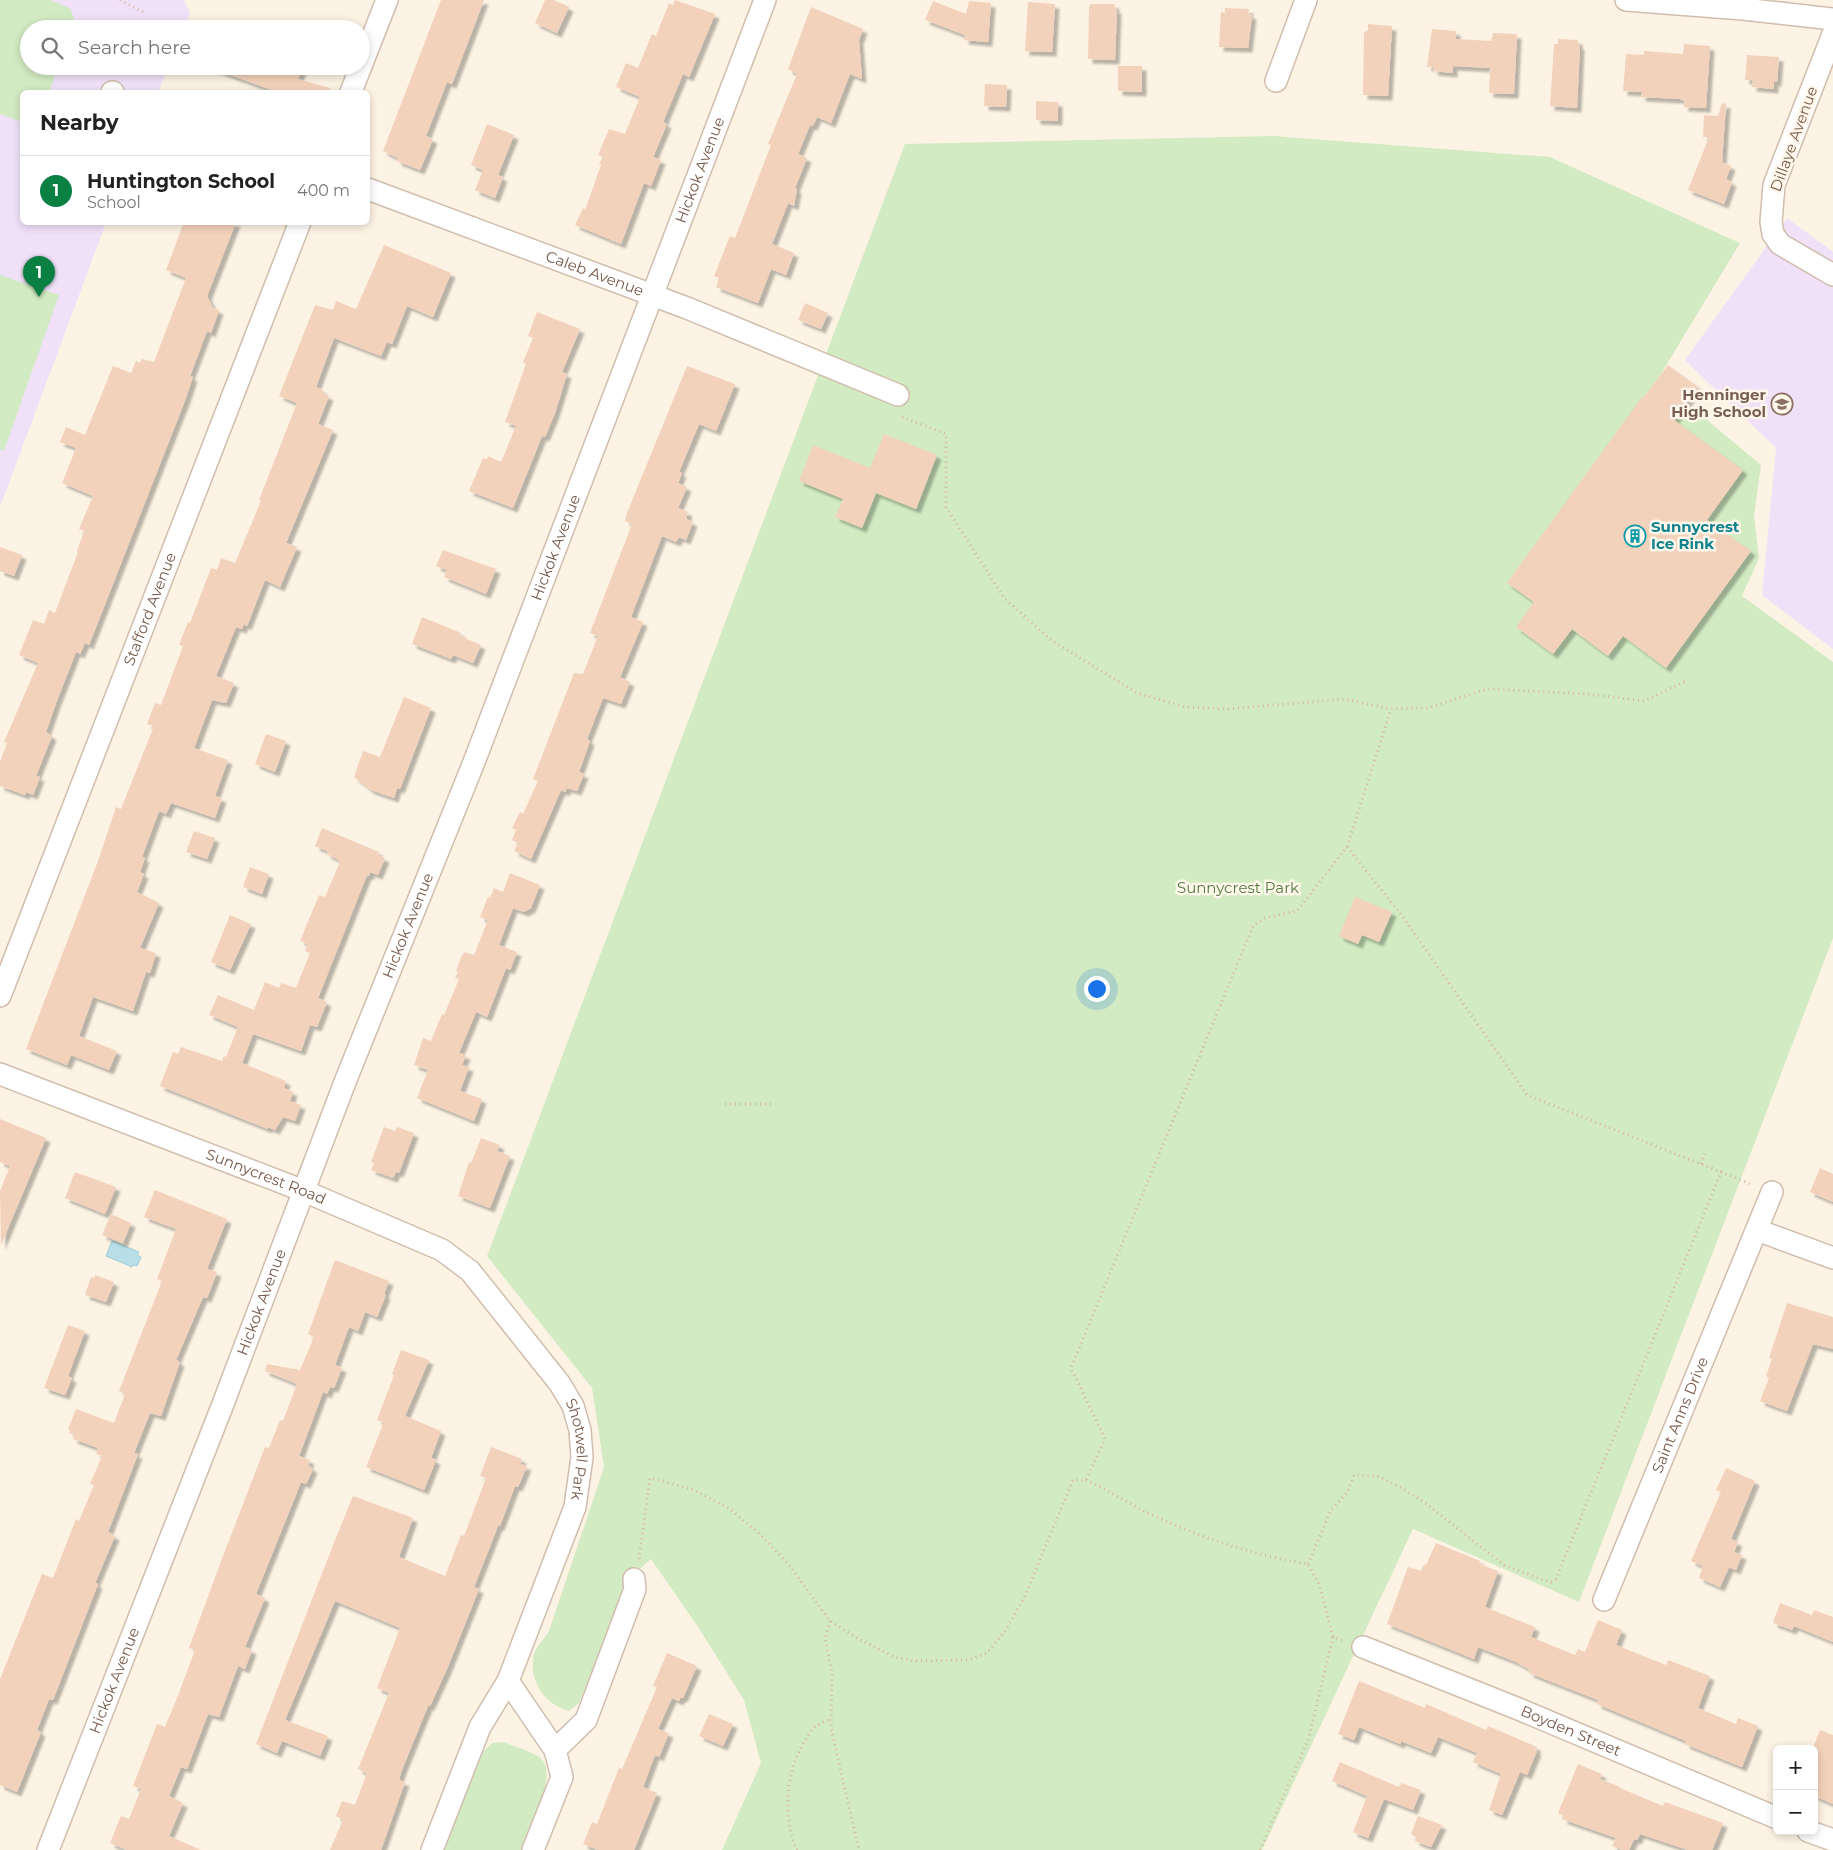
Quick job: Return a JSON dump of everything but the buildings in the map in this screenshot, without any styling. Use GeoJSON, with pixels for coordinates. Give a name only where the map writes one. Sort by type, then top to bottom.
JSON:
{"type":"FeatureCollection","features":[{"type":"Feature","properties":{"kind":"street"},"geometry":{"type":"LineString","coordinates":[[370,43],[387,0]]}},
{"type":"Feature","properties":{"kind":"street","name":"Hickok Avenue"},"geometry":{"type":"LineString","coordinates":[[48,1850],[224,1404],[345,1082],[474,762],[765,0]]}},
{"type":"Feature","properties":{"kind":"street"},"geometry":{"type":"LineString","coordinates":[[1276,81],[1306,0]]}},
{"type":"Feature","properties":{"kind":"street"},"geometry":{"type":"LineString","coordinates":[[1626,0],[1743,9],[1833,19]]}},
{"type":"Feature","properties":{"kind":"street","name":"Dillaye Avenue"},"geometry":{"type":"LineString","coordinates":[[1833,34],[1774,186],[1770,222],[1773,234],[1780,244],[1833,275]]}},
{"type":"Feature","properties":{"kind":"street"},"geometry":{"type":"LineString","coordinates":[[352,90],[358,75]]}},
{"type":"Feature","properties":{"kind":"street","name":"Caleb Avenue"},"geometry":{"type":"LineString","coordinates":[[370,190],[652,294],[898,394]]}},
{"type":"Feature","properties":{"kind":"street","name":"Stafford Avenue"},"geometry":{"type":"LineString","coordinates":[[0,996],[299,225]]}},
{"type":"Feature","properties":{"kind":"street","name":"Sunnycrest Road"},"geometry":{"type":"LineString","coordinates":[[0,1074],[304,1191],[442,1250],[470,1270],[507,1315]]}},
{"type":"Feature","properties":{"kind":"street","name":"Saint Anns Drive"},"geometry":{"type":"LineString","coordinates":[[1604,1600],[1772,1192]]}},
{"type":"Feature","properties":{"kind":"street"},"geometry":{"type":"LineString","coordinates":[[1757,1230],[1833,1258]]}},
{"type":"Feature","properties":{"kind":"street","name":"Shotwell Park"},"geometry":{"type":"LineString","coordinates":[[432,1850],[480,1727],[508,1681],[575,1507],[582,1457],[580,1430],[573,1406],[560,1384],[507,1315]]}},
{"type":"Feature","properties":{"kind":"street"},"geometry":{"type":"LineString","coordinates":[[555,1750],[586,1720],[634,1589],[634,1579]]}},
{"type":"Feature","properties":{"kind":"street","name":"Boyden Street"},"geometry":{"type":"LineString","coordinates":[[1363,1647],[1521,1710],[1773,1816]]}},
{"type":"Feature","properties":{"kind":"street"},"geometry":{"type":"LineString","coordinates":[[508,1681],[555,1750],[562,1777],[533,1850]]}},
{"type":"Feature","properties":{"kind":"street"},"geometry":{"type":"LineString","coordinates":[[1818,1835],[1833,1840]]}},
{"type":"Feature","properties":{"kind":"path"},"geometry":{"type":"LineString","coordinates":[[120,0],[145,13]]}},
{"type":"Feature","properties":{"kind":"path"},"geometry":{"type":"LineString","coordinates":[[900,416],[946,434],[946,507],[1004,598],[1051,640],[1137,693],[1186,707],[1227,709],[1345,699],[1391,709],[1428,708],[1487,689],[1588,694],[1644,701],[1688,680]]}},
{"type":"Feature","properties":{"kind":"path"},"geometry":{"type":"LineString","coordinates":[[1086,1480],[1105,1439],[1071,1368],[1253,926],[1265,918],[1296,911],[1347,847],[1391,709]]}},
{"type":"Feature","properties":{"kind":"path"},"geometry":{"type":"LineString","coordinates":[[1347,847],[1403,917],[1527,1095],[1772,1192]]}},
{"type":"Feature","properties":{"kind":"path"},"geometry":{"type":"LineString","coordinates":[[725,1104],[772,1104]]}},
{"type":"Feature","properties":{"kind":"path"},"geometry":{"type":"LineString","coordinates":[[1701,1164],[1706,1150]]}},
{"type":"Feature","properties":{"kind":"path"},"geometry":{"type":"LineString","coordinates":[[1260,1850],[1308,1740],[1334,1637],[1318,1584],[1308,1564],[1331,1510],[1347,1493],[1354,1475],[1377,1476],[1424,1502],[1504,1566],[1550,1582],[1556,1579],[1721,1172]]}},
{"type":"Feature","properties":{"kind":"path"},"geometry":{"type":"LineString","coordinates":[[634,1579],[644,1534],[650,1478],[692,1489],[730,1508],[761,1535],[789,1565],[830,1621],[857,1638],[894,1657],[916,1661],[960,1660],[987,1653],[1005,1631],[1024,1598],[1073,1480],[1086,1480],[1146,1511],[1205,1536],[1271,1558],[1308,1564]]}},
{"type":"Feature","properties":{"kind":"path"},"geometry":{"type":"LineString","coordinates":[[830,1621],[825,1639],[832,1674],[831,1720],[859,1850]]}},
{"type":"Feature","properties":{"kind":"path"},"geometry":{"type":"LineString","coordinates":[[1334,1637],[1363,1647]]}},
{"type":"Feature","properties":{"kind":"path"},"geometry":{"type":"LineString","coordinates":[[797,1850],[789,1816],[789,1792],[796,1752],[815,1726],[831,1720]]}},
{"type":"Feature","properties":{"kind":"shaded area"},"geometry":{"type":"Polygon","coordinates":[[[0,0],[184,0],[190,13],[187,20],[20,20],[20,75],[165,75],[159,90],[20,90],[20,225],[105,225],[0,507],[0,0]]]}},
{"type":"Feature","properties":{"kind":"shaded area","name":"Henninger High School"},"geometry":{"type":"Polygon","coordinates":[[[1787,218],[1833,252],[1833,649],[1762,595],[1776,448],[1685,360],[1787,218]]]}},
{"type":"Feature","properties":{"kind":"green space"},"geometry":{"type":"Polygon","coordinates":[[[0,0],[51,0],[71,9],[74,20],[20,20],[20,75],[55,75],[50,90],[20,90],[20,121],[0,114],[0,0]]]}},
{"type":"Feature","properties":{"kind":"green space","name":"Sunnycrest Park"},"geometry":{"type":"Polygon","coordinates":[[[1274,136],[1550,157],[1740,243],[1658,379],[1761,465],[1754,516],[1759,558],[1742,596],[1833,662],[1833,938],[1579,1602],[1413,1529],[1262,1850],[722,1850],[761,1763],[744,1700],[698,1627],[651,1559],[629,1578],[579,1703],[569,1711],[560,1708],[545,1697],[536,1682],[533,1673],[534,1654],[549,1631],[604,1467],[592,1388],[487,1256],[905,144],[1274,136]]]}},
{"type":"Feature","properties":{"kind":"green space"},"geometry":{"type":"Polygon","coordinates":[[[0,275],[59,295],[4,451],[0,449],[0,275]]]}},
{"type":"Feature","properties":{"kind":"green space"},"geometry":{"type":"Polygon","coordinates":[[[504,1742],[539,1757],[545,1764],[547,1775],[541,1802],[521,1850],[443,1850],[483,1752],[492,1743],[504,1742]]]}},
{"type":"Feature","properties":{"kind":"water"},"geometry":{"type":"Polygon","coordinates":[[[112,1241],[139,1252],[137,1255],[141,1257],[137,1266],[133,1265],[132,1267],[106,1256],[112,1241]]]}},
{"type":"Feature","properties":{"kind":"place","name":"Huntington School"},"geometry":{"type":"Point","coordinates":[39,297]}},
{"type":"Feature","properties":{"kind":"place","name":"Henninger High School"},"geometry":{"type":"Point","coordinates":[1782,404]}},
{"type":"Feature","properties":{"kind":"place","name":"Sunnycrest Ice Rink"},"geometry":{"type":"Point","coordinates":[1635,536]}}]}
